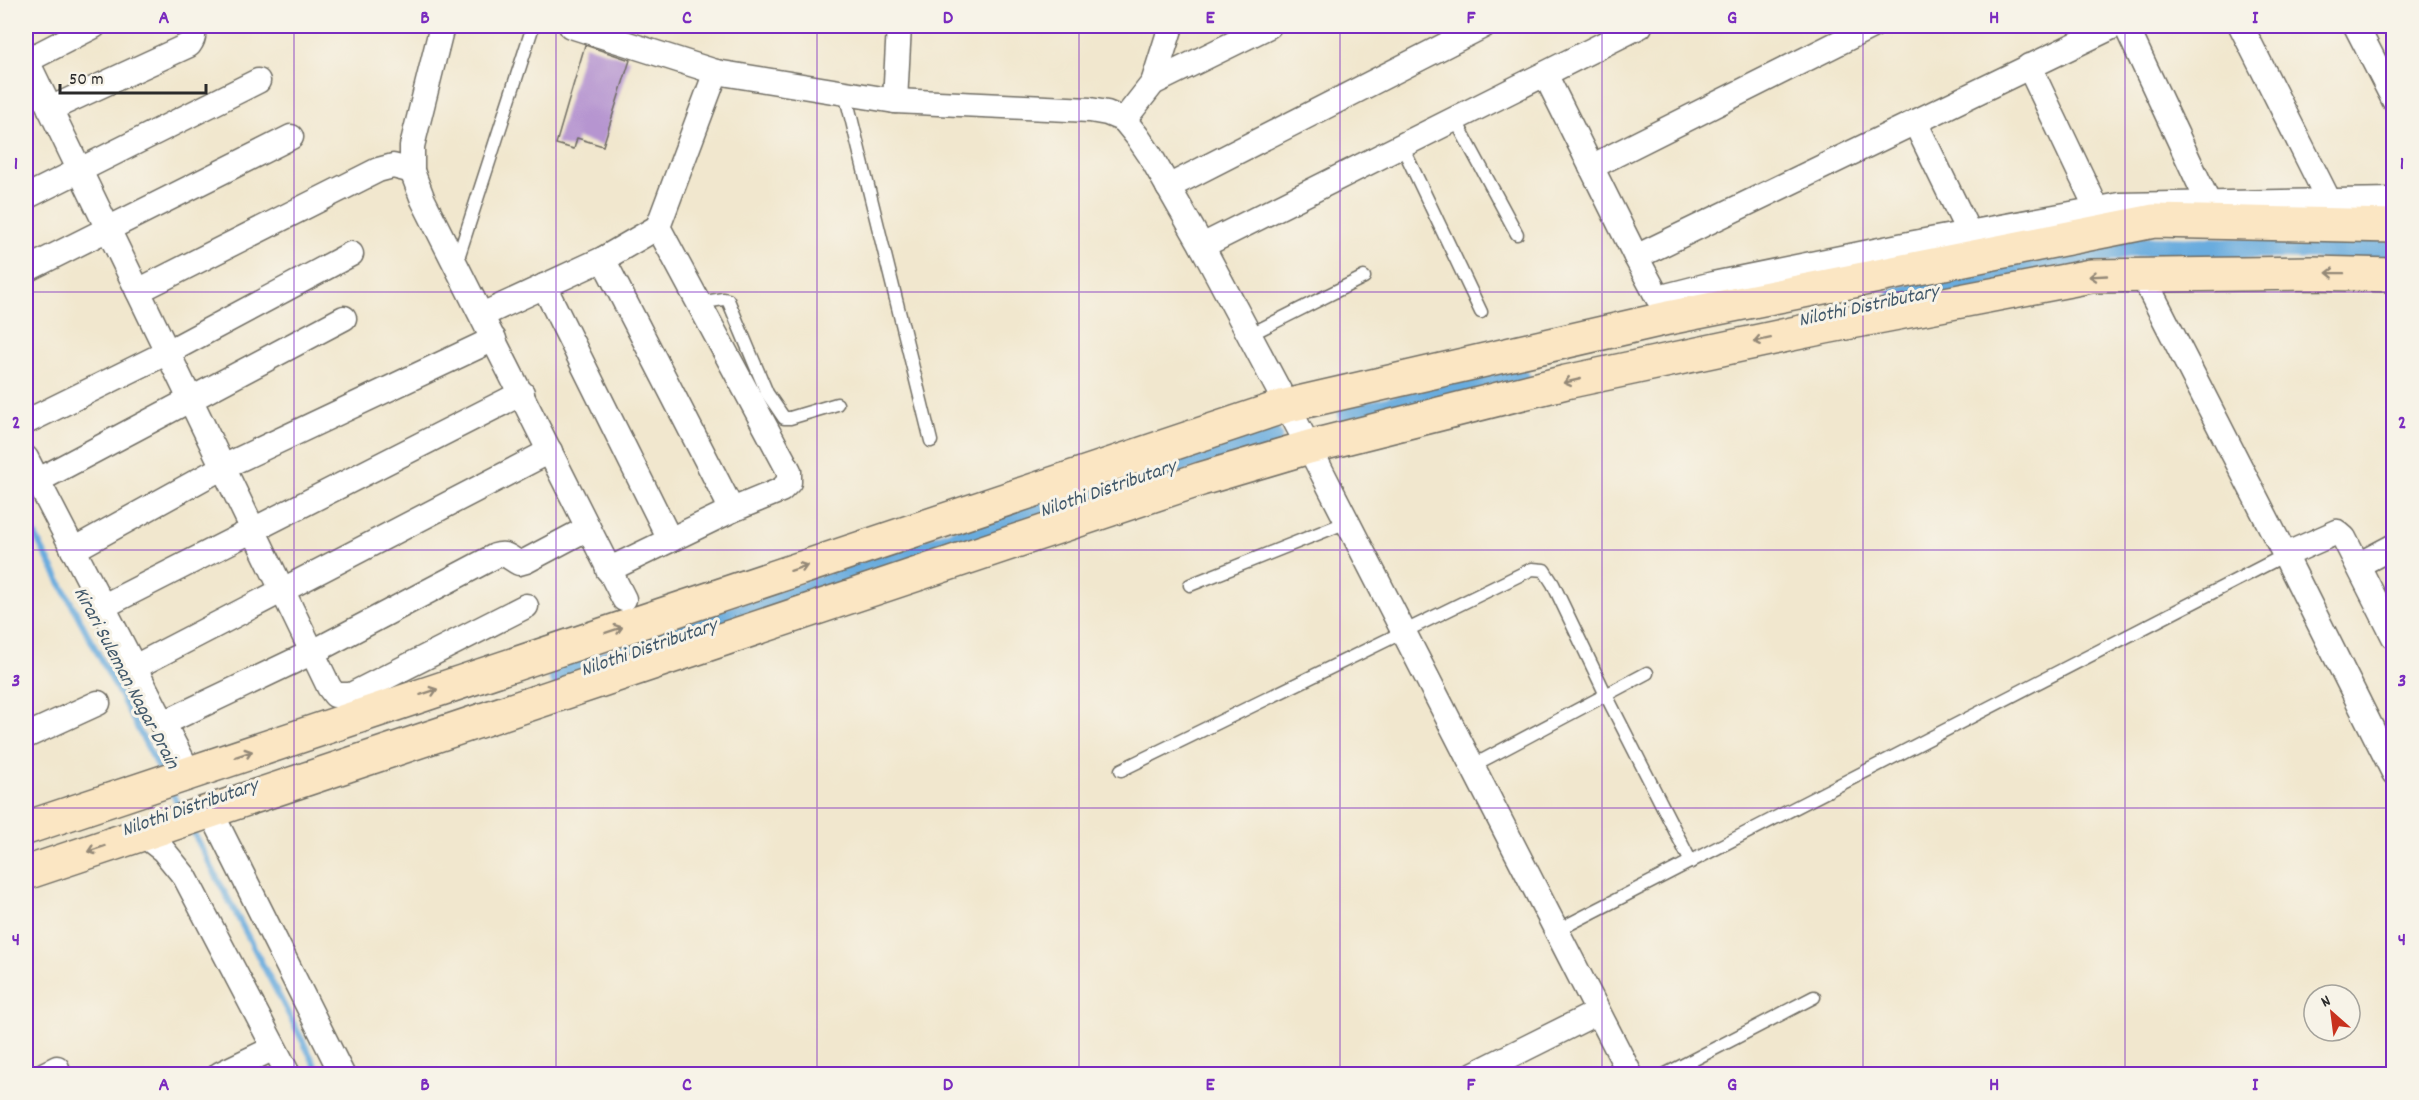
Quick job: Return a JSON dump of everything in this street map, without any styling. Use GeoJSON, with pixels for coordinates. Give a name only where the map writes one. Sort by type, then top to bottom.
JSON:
{"type":"FeatureCollection","features":[{"type":"Feature","properties":{"kind":"street"},"geometry":{"type":"LineString","coordinates":[[94,26],[26,60],[335,695],[351,695],[526,606]]}},
{"type":"Feature","properties":{"kind":"street"},"geometry":{"type":"LineString","coordinates":[[50,109],[189,45],[194,39],[189,26]]}},
{"type":"Feature","properties":{"kind":"street"},"geometry":{"type":"LineString","coordinates":[[442,26],[412,146],[412,171],[423,200],[624,599]]}},
{"type":"Feature","properties":{"kind":"street"},"geometry":{"type":"LineString","coordinates":[[571,26],[716,72],[895,101],[1090,110],[1107,113],[1124,120],[1150,155],[1202,246],[1285,406],[1309,447],[1630,1074]]}},
{"type":"Feature","properties":{"kind":"street"},"geometry":{"type":"LineString","coordinates":[[895,101],[899,26]]}},
{"type":"Feature","properties":{"kind":"street"},"geometry":{"type":"LineString","coordinates":[[1124,120],[1153,83],[1172,26]]}},
{"type":"Feature","properties":{"kind":"street"},"geometry":{"type":"LineString","coordinates":[[1153,83],[1269,26]]}},
{"type":"Feature","properties":{"kind":"street"},"geometry":{"type":"LineString","coordinates":[[1168,187],[1483,26]]}},
{"type":"Feature","properties":{"kind":"street"},"geometry":{"type":"LineString","coordinates":[[1202,246],[1640,26]]}},
{"type":"Feature","properties":{"kind":"street"},"geometry":{"type":"LineString","coordinates":[[1591,167],[1872,26]]}},
{"type":"Feature","properties":{"kind":"street"},"geometry":{"type":"LineString","coordinates":[[1636,257],[2114,26]]}},
{"type":"Feature","properties":{"kind":"street"},"geometry":{"type":"LineString","coordinates":[[2126,26],[2209,204]]}},
{"type":"Feature","properties":{"kind":"street"},"geometry":{"type":"LineString","coordinates":[[2241,26],[2329,201]]}},
{"type":"Feature","properties":{"kind":"street"},"geometry":{"type":"LineString","coordinates":[[2356,26],[2394,100]]}},
{"type":"Feature","properties":{"kind":"street"},"geometry":{"type":"LineString","coordinates":[[2030,66],[2097,209]]}},
{"type":"Feature","properties":{"kind":"street"},"geometry":{"type":"LineString","coordinates":[[482,315],[603,259],[658,227],[716,72]]}},
{"type":"Feature","properties":{"kind":"street"},"geometry":{"type":"LineString","coordinates":[[1545,74],[1663,308]]}},
{"type":"Feature","properties":{"kind":"street"},"geometry":{"type":"LineString","coordinates":[[26,197],[258,81]]}},
{"type":"Feature","properties":{"kind":"street"},"geometry":{"type":"LineString","coordinates":[[1915,122],[1969,233]]}},
{"type":"Feature","properties":{"kind":"street"},"geometry":{"type":"LineString","coordinates":[[26,270],[291,137]]}},
{"type":"Feature","properties":{"kind":"street"},"geometry":{"type":"LineString","coordinates":[[138,291],[378,170],[393,166],[412,171]]}},
{"type":"Feature","properties":{"kind":"street"},"geometry":{"type":"LineString","coordinates":[[1663,308],[1713,284],[2120,205],[2394,200]]}},
{"type":"Feature","properties":{"kind":"street"},"geometry":{"type":"LineString","coordinates":[[26,828],[1285,406],[1663,308],[2154,221],[2394,226]]}},
{"type":"Feature","properties":{"kind":"street"},"geometry":{"type":"LineString","coordinates":[[608,570],[732,510],[781,490],[789,482],[789,471],[658,227]]}},
{"type":"Feature","properties":{"kind":"street"},"geometry":{"type":"LineString","coordinates":[[26,422],[168,352],[351,254]]}},
{"type":"Feature","properties":{"kind":"street"},"geometry":{"type":"LineString","coordinates":[[603,259],[732,510]]}},
{"type":"Feature","properties":{"kind":"street"},"geometry":{"type":"LineString","coordinates":[[26,873],[1201,479],[1309,447],[1566,382],[1825,327],[2091,276],[2312,273],[2394,275]]}},
{"type":"Feature","properties":{"kind":"street"},"geometry":{"type":"LineString","coordinates":[[2142,275],[2392,766]]}},
{"type":"Feature","properties":{"kind":"street"},"geometry":{"type":"LineString","coordinates":[[544,286],[670,540]]}},
{"type":"Feature","properties":{"kind":"street"},"geometry":{"type":"LineString","coordinates":[[37,481],[344,318]]}},
{"type":"Feature","properties":{"kind":"street"},"geometry":{"type":"LineString","coordinates":[[73,550],[223,467],[494,339]]}},
{"type":"Feature","properties":{"kind":"street"},"geometry":{"type":"LineString","coordinates":[[102,607],[522,393]]}},
{"type":"Feature","properties":{"kind":"street"},"geometry":{"type":"LineString","coordinates":[[133,668],[550,451]]}},
{"type":"Feature","properties":{"kind":"street"},"geometry":{"type":"LineString","coordinates":[[26,458],[186,774]]}},
{"type":"Feature","properties":{"kind":"street"},"geometry":{"type":"LineString","coordinates":[[162,724],[313,652],[495,556],[510,555],[519,563],[526,561],[588,528]]}},
{"type":"Feature","properties":{"kind":"street"},"geometry":{"type":"LineString","coordinates":[[2285,555],[2337,532],[2344,538],[2394,637]]}},
{"type":"Feature","properties":{"kind":"street"},"geometry":{"type":"LineString","coordinates":[[2358,565],[2394,546]]}},
{"type":"Feature","properties":{"kind":"street"},"geometry":{"type":"LineString","coordinates":[[26,736],[98,703]]}},
{"type":"Feature","properties":{"kind":"street"},"geometry":{"type":"LineString","coordinates":[[193,816],[342,1074]]}},
{"type":"Feature","properties":{"kind":"street"},"geometry":{"type":"LineString","coordinates":[[141,834],[163,850],[185,877],[288,1074]]}},
{"type":"Feature","properties":{"kind":"street"},"geometry":{"type":"LineString","coordinates":[[1474,1074],[1598,1012]]}},
{"type":"Feature","properties":{"kind":"street"},"geometry":{"type":"LineString","coordinates":[[220,1074],[274,1048]]}},
{"type":"Feature","properties":{"kind":"lane"},"geometry":{"type":"LineString","coordinates":[[456,265],[533,26]]}},
{"type":"Feature","properties":{"kind":"lane"},"geometry":{"type":"LineString","coordinates":[[844,93],[931,441]]}},
{"type":"Feature","properties":{"kind":"lane"},"geometry":{"type":"LineString","coordinates":[[1455,119],[1517,234]]}},
{"type":"Feature","properties":{"kind":"lane"},"geometry":{"type":"LineString","coordinates":[[1402,146],[1481,312]]}},
{"type":"Feature","properties":{"kind":"lane"},"geometry":{"type":"LineString","coordinates":[[1248,335],[1364,277]]}},
{"type":"Feature","properties":{"kind":"lane"},"geometry":{"type":"LineString","coordinates":[[699,303],[728,300],[766,393],[784,418],[837,404]]}},
{"type":"Feature","properties":{"kind":"lane"},"geometry":{"type":"LineString","coordinates":[[1190,585],[1347,522]]}},
{"type":"Feature","properties":{"kind":"lane"},"geometry":{"type":"LineString","coordinates":[[1556,932],[2285,555]]}},
{"type":"Feature","properties":{"kind":"lane"},"geometry":{"type":"LineString","coordinates":[[1121,770],[1532,569],[1544,570],[1554,584],[1606,695],[1691,862]]}},
{"type":"Feature","properties":{"kind":"lane"},"geometry":{"type":"LineString","coordinates":[[1472,766],[1647,673]]}},
{"type":"Feature","properties":{"kind":"lane"},"geometry":{"type":"LineString","coordinates":[[1666,1074],[1814,997]]}},
{"type":"Feature","properties":{"kind":"building"},"geometry":{"type":"Polygon","coordinates":[[[585,45],[630,60],[603,146],[577,138],[574,149],[556,144],[585,45]]]}},
{"type":"Feature","properties":{"kind":"waterway","name":"Nilothi Distributary"},"geometry":{"type":"LineString","coordinates":[[1897,297],[2134,246],[2394,251]]}},
{"type":"Feature","properties":{"kind":"waterway","name":"Nilothi Distributary"},"geometry":{"type":"LineString","coordinates":[[1348,416],[1520,378]]}},
{"type":"Feature","properties":{"kind":"waterway","name":"Nilothi Distributary"},"geometry":{"type":"LineString","coordinates":[[559,677],[1169,465],[1272,437]]}},
{"type":"Feature","properties":{"kind":"waterway","name":"Kirari Suleman Nagar Drain"},"geometry":{"type":"LineString","coordinates":[[26,518],[162,774]]}},
{"type":"Feature","properties":{"kind":"waterway","name":"Kirari Suleman Nagar Drain"},"geometry":{"type":"LineString","coordinates":[[171,791],[182,811]]}},
{"type":"Feature","properties":{"kind":"waterway","name":"Kirari Suleman Nagar Drain"},"geometry":{"type":"LineString","coordinates":[[191,828],[320,1074]]}}]}
